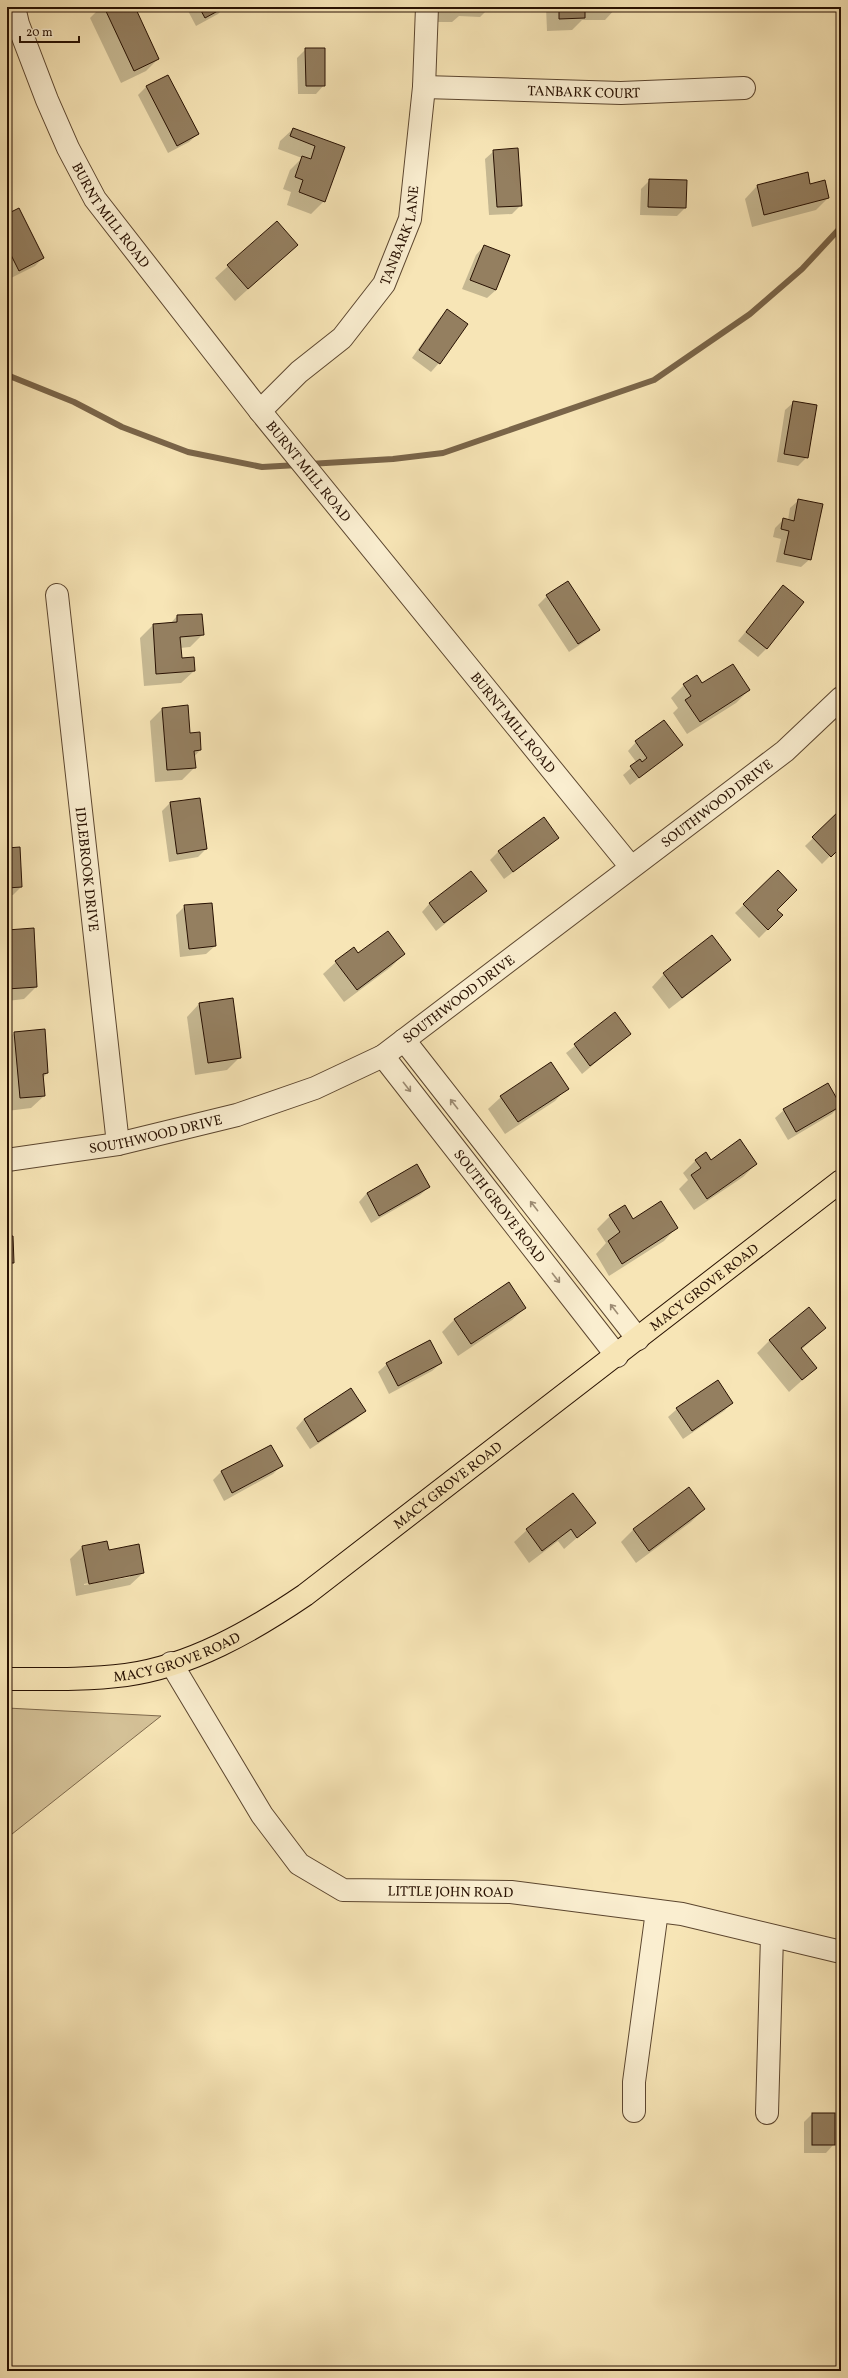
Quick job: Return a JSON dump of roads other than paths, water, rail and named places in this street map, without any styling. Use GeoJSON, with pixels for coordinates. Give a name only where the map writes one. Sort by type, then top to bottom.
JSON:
{"type":"FeatureCollection","features":[{"type":"Feature","properties":{"kind":"main road","name":"MACY GROVE ROAD"},"geometry":{"type":"LineString","coordinates":[[7,1679],[72,1679],[127,1675],[171,1663],[220,1645],[263,1623],[306,1595],[638,1340],[841,1181]]}},
{"type":"Feature","properties":{"kind":"street","name":"BURNT MILL ROAD"},"geometry":{"type":"LineString","coordinates":[[14,7],[18,24],[68,148],[94,199],[260,411],[631,866]]}},
{"type":"Feature","properties":{"kind":"street","name":"TANBARK LANE"},"geometry":{"type":"LineString","coordinates":[[260,411],[299,372],[342,338],[384,284],[410,219],[424,87],[427,7]]}},
{"type":"Feature","properties":{"kind":"street","name":"TANBARK COURT"},"geometry":{"type":"LineString","coordinates":[[424,87],[620,93],[744,88]]}},
{"type":"Feature","properties":{"kind":"street","name":"IDLEBROOK DRIVE"},"geometry":{"type":"LineString","coordinates":[[57,595],[118,1144]]}},
{"type":"Feature","properties":{"kind":"street","name":"SOUTHWOOD DRIVE"},"geometry":{"type":"LineString","coordinates":[[7,1160],[118,1144],[237,1115],[315,1088],[383,1056],[631,866],[785,751],[841,698]]}},
{"type":"Feature","properties":{"kind":"street","name":"SOUTH GROVE ROAD"},"geometry":{"type":"LineString","coordinates":[[404,1040],[638,1340]]}},
{"type":"Feature","properties":{"kind":"street","name":"SOUTH GROVE ROAD"},"geometry":{"type":"LineString","coordinates":[[383,1056],[617,1356]]}},
{"type":"Feature","properties":{"kind":"street","name":"LITTLE JOHN ROAD"},"geometry":{"type":"LineString","coordinates":[[171,1663],[262,1815],[299,1864],[343,1890],[511,1892],[682,1914],[841,1952]]}},
{"type":"Feature","properties":{"kind":"street"},"geometry":{"type":"LineString","coordinates":[[634,2111],[634,2082],[656,1911]]}},
{"type":"Feature","properties":{"kind":"street"},"geometry":{"type":"LineString","coordinates":[[767,2113],[772,1936]]}},
{"type":"Feature","properties":{"kind":"waterway"},"geometry":{"type":"LineString","coordinates":[[309,464],[393,459],[443,453],[654,380],[750,314],[802,269],[841,227]]}},
{"type":"Feature","properties":{"kind":"waterway"},"geometry":{"type":"LineString","coordinates":[[7,375],[74,402],[122,427],[188,452],[262,467],[298,465]]}}]}
